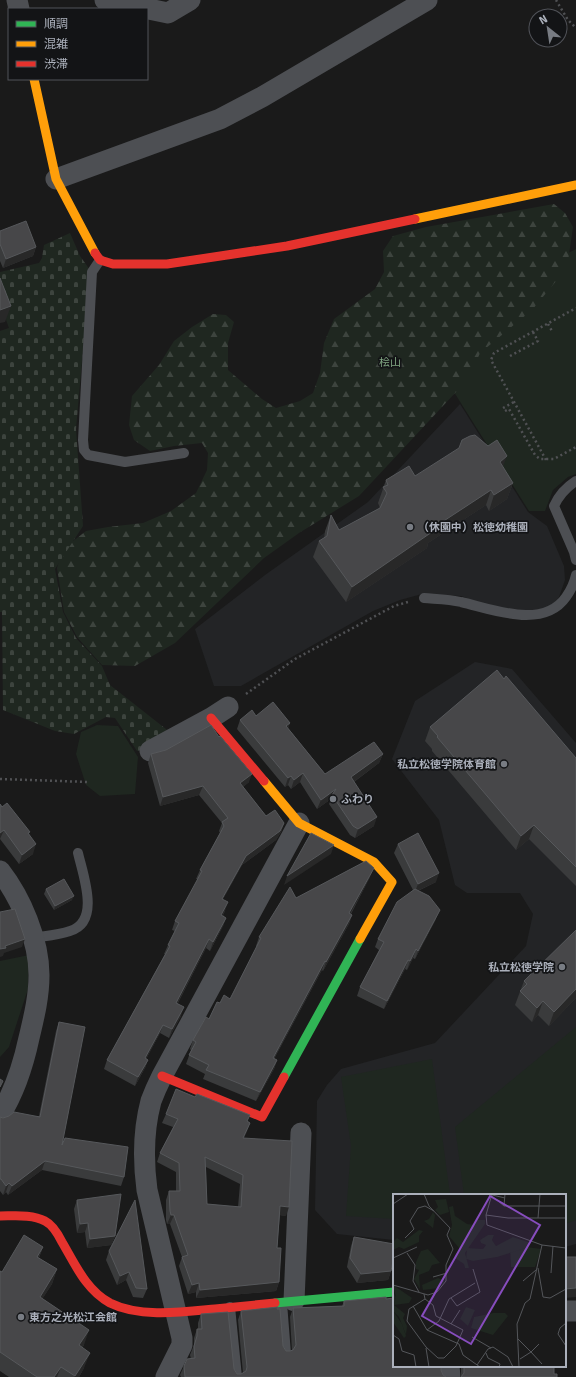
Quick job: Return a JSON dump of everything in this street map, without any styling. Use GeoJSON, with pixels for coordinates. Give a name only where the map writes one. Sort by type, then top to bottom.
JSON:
{"type":"FeatureCollection","features":[{"type":"Feature","properties":{"kind":"street"},"geometry":{"type":"LineString","coordinates":[[105,0],[165,6],[190,0]]}},
{"type":"Feature","properties":{"kind":"street"},"geometry":{"type":"LineString","coordinates":[[56,179],[220,120],[427,0]]}},
{"type":"Feature","properties":{"kind":"street"},"geometry":{"type":"LineString","coordinates":[[34,80],[56,179],[87,242],[100,260],[113,264],[167,264],[287,246],[576,185]]}},
{"type":"Feature","properties":{"kind":"street"},"geometry":{"type":"LineString","coordinates":[[150,751],[211,718],[228,707]]}},
{"type":"Feature","properties":{"kind":"street"},"geometry":{"type":"LineString","coordinates":[[162,1076],[262,1117],[392,882],[374,862],[299,823],[211,718]]}},
{"type":"Feature","properties":{"kind":"street"},"geometry":{"type":"LineString","coordinates":[[166,1377],[182,1345],[182,1338],[144,1171],[146,1125],[152,1100],[162,1076],[299,823]]}},
{"type":"Feature","properties":{"kind":"street"},"geometry":{"type":"LineString","coordinates":[[0,1115],[13,1093],[23,1066],[35,1013],[39,974],[38,956],[33,938],[18,900],[3,881]]}},
{"type":"Feature","properties":{"kind":"street"},"geometry":{"type":"LineString","coordinates":[[288,1302],[301,1133]]}},
{"type":"Feature","properties":{"kind":"street"},"geometry":{"type":"LineString","coordinates":[[0,1216],[38,1218],[47,1222],[54,1229],[83,1278],[95,1292],[104,1299],[122,1307],[146,1312],[176,1313],[393,1292]]}},
{"type":"Feature","properties":{"kind":"street"},"geometry":{"type":"LineString","coordinates":[[449,1367],[450,1377]]}},
{"type":"Feature","properties":{"kind":"lane"},"geometry":{"type":"LineString","coordinates":[[100,260],[92,272],[83,440],[84,450],[88,455],[125,462],[184,453]]}},
{"type":"Feature","properties":{"kind":"lane"},"geometry":{"type":"LineString","coordinates":[[576,482],[570,485],[560,495],[554,506],[576,560]]}},
{"type":"Feature","properties":{"kind":"lane"},"geometry":{"type":"LineString","coordinates":[[424,598],[459,601],[503,614],[545,614],[562,602],[574,584],[576,576]]}},
{"type":"Feature","properties":{"kind":"lane"},"geometry":{"type":"LineString","coordinates":[[33,938],[70,931],[77,928],[84,922],[88,908],[87,892],[78,853]]}},
{"type":"Feature","properties":{"kind":"lane"},"geometry":{"type":"LineString","coordinates":[[286,1354],[288,1302]]}},
{"type":"Feature","properties":{"kind":"lane"},"geometry":{"type":"LineString","coordinates":[[230,1307],[237,1377]]}},
{"type":"Feature","properties":{"kind":"path"},"geometry":{"type":"LineString","coordinates":[[556,0],[568,20],[576,28]]}},
{"type":"Feature","properties":{"kind":"path"},"geometry":{"type":"LineString","coordinates":[[546,460],[491,360],[494,353],[576,308]]}},
{"type":"Feature","properties":{"kind":"path"},"geometry":{"type":"LineString","coordinates":[[548,324],[552,331]]}},
{"type":"Feature","properties":{"kind":"path"},"geometry":{"type":"LineString","coordinates":[[510,356],[538,341],[533,332]]}},
{"type":"Feature","properties":{"kind":"path"},"geometry":{"type":"LineString","coordinates":[[514,402],[504,409],[509,408],[535,455],[540,459],[554,459],[576,447]]}},
{"type":"Feature","properties":{"kind":"path"},"geometry":{"type":"LineString","coordinates":[[228,707],[295,659],[394,606],[424,598]]}},
{"type":"Feature","properties":{"kind":"path"},"geometry":{"type":"LineString","coordinates":[[0,779],[88,782]]}},
{"type":"Feature","properties":{"kind":"shaded area"},"geometry":{"type":"Polygon","coordinates":[[[460,404],[528,512],[547,526],[564,566],[565,580],[558,600],[543,612],[505,611],[461,596],[422,594],[400,600],[373,611],[241,686],[214,686],[195,629],[265,575],[368,502],[460,404]]]}},
{"type":"Feature","properties":{"kind":"shaded area"},"geometry":{"type":"Polygon","coordinates":[[[475,662],[512,669],[576,743],[576,1244],[566,1247],[566,1194],[393,1194],[393,1240],[337,1234],[315,1210],[317,1101],[327,1085],[341,1069],[435,1043],[526,946],[533,914],[520,893],[467,893],[455,885],[439,820],[392,759],[415,701],[475,662]]]}},
{"type":"Feature","properties":{"kind":"green space","name":"桧山"},"geometry":{"type":"Polygon","coordinates":[[[554,204],[565,213],[573,227],[567,268],[532,310],[480,353],[469,378],[359,496],[299,533],[264,558],[175,643],[135,666],[102,665],[77,637],[64,612],[57,568],[63,549],[86,531],[143,523],[171,511],[196,493],[207,470],[208,453],[202,443],[174,446],[150,451],[134,440],[129,425],[132,396],[159,365],[174,341],[192,327],[213,314],[226,315],[234,322],[228,343],[228,370],[262,399],[276,408],[300,401],[313,393],[320,373],[324,343],[334,319],[375,289],[384,272],[383,251],[393,236],[426,227],[554,204]]]}},
{"type":"Feature","properties":{"kind":"green space"},"geometry":{"type":"Polygon","coordinates":[[[70,233],[80,256],[90,270],[76,429],[83,526],[55,569],[63,612],[76,638],[102,666],[110,685],[171,733],[149,748],[137,751],[115,718],[106,717],[74,734],[55,731],[3,710],[2,612],[0,612],[0,331],[9,328],[0,303],[0,272],[39,263],[42,258],[44,245],[70,233]]]}},
{"type":"Feature","properties":{"kind":"green space"},"geometry":{"type":"Polygon","coordinates":[[[576,249],[576,474],[568,477],[553,490],[545,511],[529,511],[440,370],[495,290],[576,249]]]}},
{"type":"Feature","properties":{"kind":"green space"},"geometry":{"type":"Polygon","coordinates":[[[97,725],[118,726],[138,757],[135,794],[100,796],[86,785],[76,754],[81,732],[97,725]]]}},
{"type":"Feature","properties":{"kind":"green space"},"geometry":{"type":"Polygon","coordinates":[[[29,955],[28,989],[9,1047],[0,1057],[0,961],[29,955]]]}},
{"type":"Feature","properties":{"kind":"green space"},"geometry":{"type":"Polygon","coordinates":[[[576,1027],[576,1220],[566,1224],[566,1194],[464,1194],[455,1127],[576,1027]]]}},
{"type":"Feature","properties":{"kind":"green space"},"geometry":{"type":"Polygon","coordinates":[[[432,1059],[450,1194],[393,1194],[393,1219],[346,1216],[351,1146],[341,1077],[432,1059]]]}},
{"type":"Feature","properties":{"kind":"building"},"geometry":{"type":"Polygon","coordinates":[[[26,221],[36,247],[6,259],[0,244],[0,231],[26,221]]]}},
{"type":"Feature","properties":{"kind":"building"},"geometry":{"type":"Polygon","coordinates":[[[0,278],[11,306],[0,310],[0,278]]]}},
{"type":"Feature","properties":{"kind":"building","name":"（休園中）松徳幼稚園"},"geometry":{"type":"Polygon","coordinates":[[[475,435],[488,446],[497,440],[507,456],[500,462],[513,483],[494,495],[491,490],[430,530],[432,532],[352,587],[319,541],[327,536],[331,515],[339,530],[380,508],[387,493],[383,487],[388,485],[386,480],[409,466],[415,476],[459,448],[462,440],[475,435]]]}},
{"type":"Feature","properties":{"kind":"building","name":"私立松徳学院体育館"},"geometry":{"type":"Polygon","coordinates":[[[497,670],[504,679],[506,676],[576,758],[576,867],[534,825],[521,836],[430,727],[497,670]]]}},
{"type":"Feature","properties":{"kind":"building"},"geometry":{"type":"Polygon","coordinates":[[[273,702],[290,723],[286,726],[325,774],[374,742],[383,754],[351,777],[377,817],[358,829],[353,826],[332,795],[336,789],[321,800],[303,773],[294,780],[291,776],[288,778],[240,720],[252,710],[256,716],[273,702]]]}},
{"type":"Feature","properties":{"kind":"building"},"geometry":{"type":"Polygon","coordinates":[[[211,725],[219,737],[220,736],[252,774],[240,783],[266,816],[275,810],[284,823],[280,831],[246,856],[222,899],[228,902],[221,915],[226,918],[213,942],[209,939],[176,1003],[184,1007],[172,1029],[163,1025],[145,1058],[148,1060],[138,1077],[107,1060],[170,946],[168,945],[179,923],[175,921],[224,826],[222,822],[228,818],[203,786],[163,797],[151,754],[166,750],[211,725]]]}},
{"type":"Feature","properties":{"kind":"building"},"geometry":{"type":"Polygon","coordinates":[[[7,803],[30,832],[28,833],[36,844],[22,855],[4,830],[0,833],[0,804],[2,807],[7,803]]]}},
{"type":"Feature","properties":{"kind":"building"},"geometry":{"type":"Polygon","coordinates":[[[311,833],[334,845],[287,876],[311,833]]]}},
{"type":"Feature","properties":{"kind":"building"},"geometry":{"type":"Polygon","coordinates":[[[418,833],[439,873],[418,884],[398,844],[418,833]]]}},
{"type":"Feature","properties":{"kind":"building"},"geometry":{"type":"Polygon","coordinates":[[[366,861],[374,868],[349,913],[352,915],[326,962],[325,961],[273,1058],[277,1060],[260,1092],[206,1070],[209,1065],[189,1055],[196,1042],[193,1040],[206,1017],[209,1019],[217,1002],[220,1003],[224,995],[230,999],[261,938],[259,937],[290,887],[296,898],[366,861]]]}},
{"type":"Feature","properties":{"kind":"building"},"geometry":{"type":"Polygon","coordinates":[[[64,879],[74,896],[55,906],[46,889],[64,879]]]}},
{"type":"Feature","properties":{"kind":"building"},"geometry":{"type":"Polygon","coordinates":[[[415,889],[429,896],[440,910],[418,951],[416,949],[410,961],[408,960],[387,1001],[360,987],[384,942],[378,939],[397,902],[415,889]]]}},
{"type":"Feature","properties":{"kind":"building"},"geometry":{"type":"Polygon","coordinates":[[[15,909],[25,939],[5,946],[6,948],[0,949],[0,912],[15,909]]]}},
{"type":"Feature","properties":{"kind":"building","name":"私立松徳学院"},"geometry":{"type":"Polygon","coordinates":[[[576,930],[576,989],[554,1012],[543,1001],[537,1008],[520,991],[527,984],[524,981],[576,930]]]}},
{"type":"Feature","properties":{"kind":"building"},"geometry":{"type":"Polygon","coordinates":[[[59,1022],[85,1027],[62,1145],[65,1138],[128,1147],[124,1177],[45,1161],[12,1186],[9,1183],[6,1186],[0,1179],[0,1117],[3,1118],[9,1116],[14,1112],[40,1117],[59,1022]]]}},
{"type":"Feature","properties":{"kind":"building"},"geometry":{"type":"Polygon","coordinates":[[[0,1079],[3,1081],[0,1087],[0,1079]]]}},
{"type":"Feature","properties":{"kind":"building"},"geometry":{"type":"Polygon","coordinates":[[[176,1089],[195,1097],[197,1094],[250,1115],[247,1121],[250,1123],[243,1138],[292,1141],[289,1207],[280,1206],[277,1248],[281,1248],[279,1282],[200,1290],[199,1283],[192,1285],[182,1257],[188,1255],[174,1215],[171,1215],[170,1211],[169,1191],[180,1191],[179,1163],[160,1153],[178,1119],[166,1114],[176,1089]],[[205,1157],[207,1204],[241,1207],[243,1175],[205,1157]]]}},
{"type":"Feature","properties":{"kind":"building"},"geometry":{"type":"Polygon","coordinates":[[[121,1194],[115,1236],[90,1239],[88,1223],[80,1224],[77,1200],[121,1194]]]}},
{"type":"Feature","properties":{"kind":"building"},"geometry":{"type":"Polygon","coordinates":[[[135,1200],[147,1289],[136,1288],[129,1272],[120,1276],[109,1251],[135,1200]]]}},
{"type":"Feature","properties":{"kind":"building"},"geometry":{"type":"Polygon","coordinates":[[[24,1235],[43,1247],[37,1257],[57,1269],[40,1297],[89,1330],[79,1345],[90,1353],[75,1376],[61,1367],[54,1377],[37,1377],[0,1352],[0,1271],[2,1272],[24,1235]]]}},
{"type":"Feature","properties":{"kind":"building"},"geometry":{"type":"Polygon","coordinates":[[[354,1237],[393,1244],[393,1261],[391,1271],[361,1274],[350,1258],[354,1237]]]}},
{"type":"Feature","properties":{"kind":"building"},"geometry":{"type":"Polygon","coordinates":[[[566,1257],[576,1257],[576,1288],[566,1289],[566,1257]]]}},
{"type":"Feature","properties":{"kind":"building"},"geometry":{"type":"Polygon","coordinates":[[[386,1297],[386,1299],[393,1298],[393,1367],[441,1367],[443,1375],[446,1377],[185,1377],[184,1366],[187,1359],[195,1358],[194,1346],[197,1336],[197,1329],[202,1329],[201,1314],[228,1312],[234,1369],[237,1374],[241,1374],[246,1371],[247,1367],[241,1311],[278,1307],[277,1309],[280,1309],[283,1346],[286,1351],[290,1351],[293,1350],[296,1345],[293,1308],[344,1306],[344,1301],[386,1297]]]}},
{"type":"Feature","properties":{"kind":"building"},"geometry":{"type":"Polygon","coordinates":[[[464,1367],[554,1367],[554,1374],[557,1374],[557,1377],[461,1377],[464,1373],[464,1367]]]}},
{"type":"Feature","properties":{"kind":"traffic: fast"},"geometry":{"type":"LineString","coordinates":[[284,1077],[360,939]]}},
{"type":"Feature","properties":{"kind":"traffic: fast"},"geometry":{"type":"LineString","coordinates":[[275,1303],[393,1292]]}},
{"type":"Feature","properties":{"kind":"traffic: slow"},"geometry":{"type":"LineString","coordinates":[[34,80],[56,179],[95,253]]}},
{"type":"Feature","properties":{"kind":"traffic: slow"},"geometry":{"type":"LineString","coordinates":[[415,219],[576,185]]}},
{"type":"Feature","properties":{"kind":"traffic: slow"},"geometry":{"type":"LineString","coordinates":[[264,781],[299,823],[374,862],[392,882],[360,939]]}},
{"type":"Feature","properties":{"kind":"traffic: jam"},"geometry":{"type":"LineString","coordinates":[[95,253],[100,260],[113,264],[167,264],[287,246],[415,219]]}},
{"type":"Feature","properties":{"kind":"traffic: jam"},"geometry":{"type":"LineString","coordinates":[[211,718],[264,781]]}},
{"type":"Feature","properties":{"kind":"traffic: jam"},"geometry":{"type":"LineString","coordinates":[[162,1076],[262,1117],[284,1077]]}},
{"type":"Feature","properties":{"kind":"traffic: jam"},"geometry":{"type":"LineString","coordinates":[[0,1216],[29,1216],[48,1223],[53,1227],[82,1276],[94,1291],[110,1303],[122,1308],[135,1311],[162,1313],[275,1303]]}},
{"type":"Feature","properties":{"kind":"place","name":"（休園中）松徳幼稚園"},"geometry":{"type":"Point","coordinates":[410,527]}},
{"type":"Feature","properties":{"kind":"place","name":"私立松徳学院体育館"},"geometry":{"type":"Point","coordinates":[504,764]}},
{"type":"Feature","properties":{"kind":"place","name":"ふわり"},"geometry":{"type":"Point","coordinates":[333,799]}},
{"type":"Feature","properties":{"kind":"place","name":"私立松徳学院"},"geometry":{"type":"Point","coordinates":[562,967]}},
{"type":"Feature","properties":{"kind":"place","name":"東方之光松江会館"},"geometry":{"type":"Point","coordinates":[21,1317]}}]}
